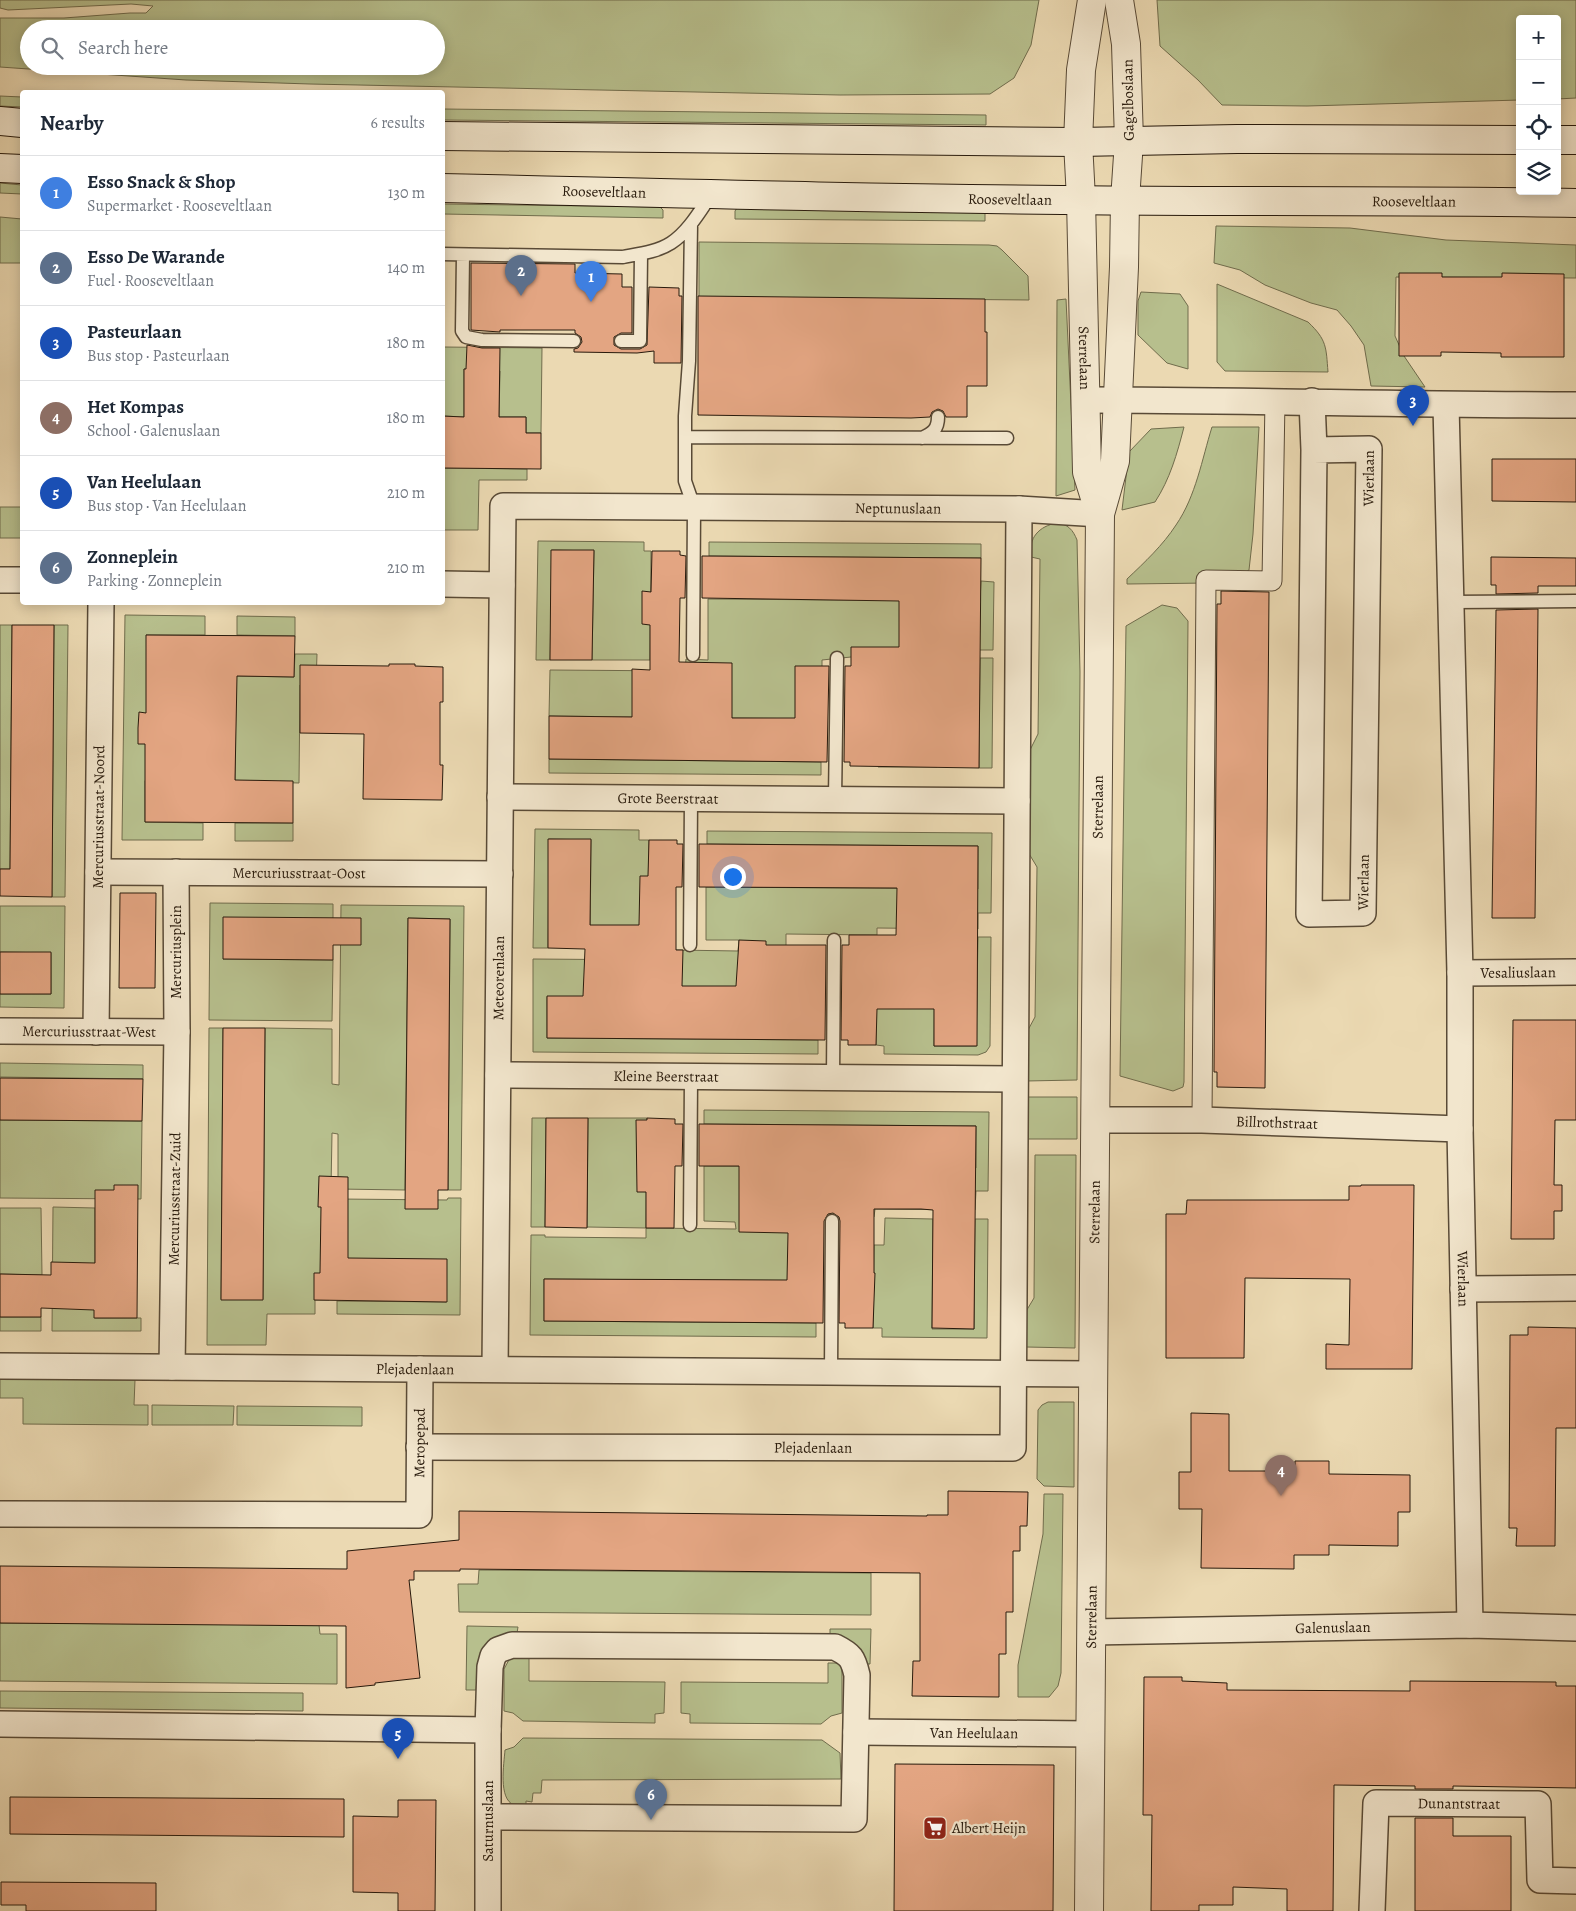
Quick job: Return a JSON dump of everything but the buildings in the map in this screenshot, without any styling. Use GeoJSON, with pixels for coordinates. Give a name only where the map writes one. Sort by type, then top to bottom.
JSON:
{"type":"FeatureCollection","features":[{"type":"Feature","properties":{"kind":"street"},"geometry":{"type":"LineString","coordinates":[[1081,199],[1078,142],[1081,70],[1092,0]]}},
{"type":"Feature","properties":{"kind":"street","name":"Gagelboslaan"},"geometry":{"type":"LineString","coordinates":[[1119,0],[1126,44],[1129,141],[1125,200]]}},
{"type":"Feature","properties":{"kind":"street"},"geometry":{"type":"LineString","coordinates":[[0,121],[20,123]]}},
{"type":"Feature","properties":{"kind":"street"},"geometry":{"type":"LineString","coordinates":[[445,136],[1078,142],[1237,139],[1516,140]]}},
{"type":"Feature","properties":{"kind":"street"},"geometry":{"type":"LineString","coordinates":[[1561,140],[1576,140]]}},
{"type":"Feature","properties":{"kind":"street"},"geometry":{"type":"LineString","coordinates":[[0,168],[20,169]]}},
{"type":"Feature","properties":{"kind":"street","name":"Rooseveltlaan"},"geometry":{"type":"LineString","coordinates":[[445,188],[711,195],[1576,203]]}},
{"type":"Feature","properties":{"kind":"street","name":"Sterrelaan"},"geometry":{"type":"LineString","coordinates":[[1081,199],[1087,472],[1100,514]]}},
{"type":"Feature","properties":{"kind":"street","name":"Sterrelaan"},"geometry":{"type":"LineString","coordinates":[[1089,1911],[1100,514],[1115,461],[1119,400],[1125,200]]}},
{"type":"Feature","properties":{"kind":"street"},"geometry":{"type":"LineString","coordinates":[[1084,400],[1275,400],[1446,404],[1576,404]]}},
{"type":"Feature","properties":{"kind":"street"},"geometry":{"type":"LineString","coordinates":[[1202,1120],[1206,580],[1272,581],[1275,400]]}},
{"type":"Feature","properties":{"kind":"street","name":"Wierlaan"},"geometry":{"type":"LineString","coordinates":[[1312,402],[1314,450],[1309,914],[1363,912],[1369,449],[1314,450]]}},
{"type":"Feature","properties":{"kind":"street","name":"Wierlaan"},"geometry":{"type":"LineString","coordinates":[[1446,404],[1460,973],[1460,1129],[1470,1625]]}},
{"type":"Feature","properties":{"kind":"street","name":"Neptunuslaan"},"geometry":{"type":"LineString","coordinates":[[502,585],[503,506],[1019,509],[1100,514]]}},
{"type":"Feature","properties":{"kind":"street"},"geometry":{"type":"LineString","coordinates":[[1014,1374],[1014,1079],[1019,509]]}},
{"type":"Feature","properties":{"kind":"street"},"geometry":{"type":"LineString","coordinates":[[0,580],[20,580]]}},
{"type":"Feature","properties":{"kind":"street"},"geometry":{"type":"LineString","coordinates":[[445,584],[502,585]]}},
{"type":"Feature","properties":{"kind":"street","name":"Meteorenlaan"},"geometry":{"type":"LineString","coordinates":[[495,1369],[502,585]]}},
{"type":"Feature","properties":{"kind":"street","name":"Mercuriusstraat-Noord"},"geometry":{"type":"LineString","coordinates":[[96,1032],[100,605]]}},
{"type":"Feature","properties":{"kind":"street","name":"Grote Beerstraat"},"geometry":{"type":"LineString","coordinates":[[500,797],[1017,801]]}},
{"type":"Feature","properties":{"kind":"street","name":"Mercuriusstraat-Oost"},"geometry":{"type":"LineString","coordinates":[[98,872],[500,874]]}},
{"type":"Feature","properties":{"kind":"street","name":"Mercuriusplein"},"geometry":{"type":"LineString","coordinates":[[176,872],[177,1032]]}},
{"type":"Feature","properties":{"kind":"street","name":"Vesaliuslaan"},"geometry":{"type":"LineString","coordinates":[[1460,973],[1576,972]]}},
{"type":"Feature","properties":{"kind":"street","name":"Mercuriusstraat-West"},"geometry":{"type":"LineString","coordinates":[[0,1031],[177,1032]]}},
{"type":"Feature","properties":{"kind":"street","name":"Mercuriusstraat-Zuid"},"geometry":{"type":"LineString","coordinates":[[172,1367],[177,1032]]}},
{"type":"Feature","properties":{"kind":"street","name":"Kleine Beerstraat"},"geometry":{"type":"LineString","coordinates":[[498,1075],[1014,1079]]}},
{"type":"Feature","properties":{"kind":"street","name":"Billrothstraat"},"geometry":{"type":"LineString","coordinates":[[1096,1120],[1202,1120],[1460,1129]]}},
{"type":"Feature","properties":{"kind":"street"},"geometry":{"type":"LineString","coordinates":[[1463,1289],[1576,1288]]}},
{"type":"Feature","properties":{"kind":"street","name":"Plejadenlaan"},"geometry":{"type":"LineString","coordinates":[[0,1366],[1093,1374]]}},
{"type":"Feature","properties":{"kind":"street","name":"Meropepad"},"geometry":{"type":"LineString","coordinates":[[0,1514],[418,1515],[420,1369]]}},
{"type":"Feature","properties":{"kind":"street","name":"Plejadenlaan"},"geometry":{"type":"LineString","coordinates":[[419,1447],[1013,1448],[1014,1374]]}},
{"type":"Feature","properties":{"kind":"street","name":"Galenuslaan"},"geometry":{"type":"LineString","coordinates":[[1091,1632],[1470,1625],[1576,1628]]}},
{"type":"Feature","properties":{"kind":"street","name":"Saturnuslaan"},"geometry":{"type":"LineString","coordinates":[[488,1817],[854,1819],[857,1675],[854,1663],[849,1654],[835,1647],[512,1645],[498,1650],[493,1656],[490,1667],[488,1730],[488,1817],[488,1911]]}},
{"type":"Feature","properties":{"kind":"street"},"geometry":{"type":"LineString","coordinates":[[0,1724],[488,1730]]}},
{"type":"Feature","properties":{"kind":"street","name":"Van Heelulaan"},"geometry":{"type":"LineString","coordinates":[[856,1732],[1091,1734]]}},
{"type":"Feature","properties":{"kind":"street","name":"Dunantstraat"},"geometry":{"type":"LineString","coordinates":[[1372,1911],[1376,1803],[1538,1804],[1540,1880],[1576,1881]]}},
{"type":"Feature","properties":{"kind":"lane"},"geometry":{"type":"LineString","coordinates":[[445,254],[623,256],[641,254],[672,243],[691,224],[711,195]]}},
{"type":"Feature","properties":{"kind":"lane"},"geometry":{"type":"LineString","coordinates":[[691,224],[685,481],[694,507],[694,655]]}},
{"type":"Feature","properties":{"kind":"lane"},"geometry":{"type":"LineString","coordinates":[[463,254],[462,331],[466,337],[482,340],[574,341]]}},
{"type":"Feature","properties":{"kind":"lane"},"geometry":{"type":"LineString","coordinates":[[621,341],[640,341],[641,254]]}},
{"type":"Feature","properties":{"kind":"lane"},"geometry":{"type":"LineString","coordinates":[[922,438],[932,434],[936,428],[938,417]]}},
{"type":"Feature","properties":{"kind":"lane"},"geometry":{"type":"LineString","coordinates":[[685,437],[1006,438]]}},
{"type":"Feature","properties":{"kind":"lane"},"geometry":{"type":"LineString","coordinates":[[1451,602],[1576,601]]}},
{"type":"Feature","properties":{"kind":"lane"},"geometry":{"type":"LineString","coordinates":[[835,799],[837,658]]}},
{"type":"Feature","properties":{"kind":"lane"},"geometry":{"type":"LineString","coordinates":[[690,945],[691,798]]}},
{"type":"Feature","properties":{"kind":"lane"},"geometry":{"type":"LineString","coordinates":[[833,1078],[834,940]]}},
{"type":"Feature","properties":{"kind":"lane"},"geometry":{"type":"LineString","coordinates":[[690,1225],[691,1077]]}},
{"type":"Feature","properties":{"kind":"lane"},"geometry":{"type":"LineString","coordinates":[[831,1372],[832,1222]]}},
{"type":"Feature","properties":{"kind":"green space"},"geometry":{"type":"Polygon","coordinates":[[[0,0],[1039,0],[1031,45],[1014,78],[990,94],[840,95],[310,84],[186,80],[114,75],[445,75],[445,20],[20,20],[20,68],[0,67],[0,18],[64,18],[146,13],[153,6],[131,4],[8,10],[0,8],[0,0]]]}},
{"type":"Feature","properties":{"kind":"green space"},"geometry":{"type":"Polygon","coordinates":[[[1157,0],[1576,0],[1576,98],[1561,99],[1561,15],[1516,15],[1516,100],[1307,106],[1222,105],[1198,80],[1160,46],[1157,0]]]}},
{"type":"Feature","properties":{"kind":"green space"},"geometry":{"type":"Polygon","coordinates":[[[0,96],[20,97],[20,107],[0,106],[0,96]]]}},
{"type":"Feature","properties":{"kind":"green space"},"geometry":{"type":"Polygon","coordinates":[[[445,109],[986,115],[986,125],[445,120],[445,109]]]}},
{"type":"Feature","properties":{"kind":"green space"},"geometry":{"type":"Polygon","coordinates":[[[0,183],[20,185],[20,194],[0,193],[0,183]]]}},
{"type":"Feature","properties":{"kind":"green space"},"geometry":{"type":"Polygon","coordinates":[[[445,204],[660,207],[663,210],[663,218],[445,214],[445,204]]]}},
{"type":"Feature","properties":{"kind":"green space"},"geometry":{"type":"Polygon","coordinates":[[[737,208],[985,211],[985,221],[735,219],[737,208]]]}},
{"type":"Feature","properties":{"kind":"green space"},"geometry":{"type":"Polygon","coordinates":[[[0,217],[20,219],[20,263],[0,263],[0,217]]]}},
{"type":"Feature","properties":{"kind":"green space"},"geometry":{"type":"Polygon","coordinates":[[[1216,226],[1350,228],[1446,240],[1576,245],[1576,278],[1396,277],[1395,336],[1404,356],[1425,387],[1371,386],[1364,345],[1337,310],[1311,303],[1265,285],[1240,270],[1214,263],[1216,226]]]}},
{"type":"Feature","properties":{"kind":"green space"},"geometry":{"type":"Polygon","coordinates":[[[699,242],[997,246],[1028,276],[1029,300],[699,297],[699,242]]]}},
{"type":"Feature","properties":{"kind":"green space"},"geometry":{"type":"Polygon","coordinates":[[[1217,284],[1308,322],[1319,334],[1324,344],[1328,372],[1225,371],[1217,362],[1217,284]]]}},
{"type":"Feature","properties":{"kind":"green space"},"geometry":{"type":"Polygon","coordinates":[[[1141,292],[1180,294],[1188,306],[1188,369],[1167,363],[1138,335],[1138,301],[1141,292]]]}},
{"type":"Feature","properties":{"kind":"green space"},"geometry":{"type":"Polygon","coordinates":[[[1066,299],[1075,490],[1056,496],[1057,300],[1066,299]]]}},
{"type":"Feature","properties":{"kind":"green space"},"geometry":{"type":"Polygon","coordinates":[[[445,347],[542,348],[541,433],[526,433],[526,417],[499,417],[500,371],[464,369],[464,417],[445,416],[445,347]]]}},
{"type":"Feature","properties":{"kind":"green space"},"geometry":{"type":"Polygon","coordinates":[[[1184,427],[1176,457],[1155,502],[1122,510],[1129,452],[1151,429],[1184,427]]]}},
{"type":"Feature","properties":{"kind":"green space"},"geometry":{"type":"Polygon","coordinates":[[[1212,427],[1259,427],[1249,570],[1232,580],[1209,583],[1127,584],[1127,579],[1160,546],[1183,514],[1194,490],[1212,427]]]}},
{"type":"Feature","properties":{"kind":"green space"},"geometry":{"type":"Polygon","coordinates":[[[445,468],[527,469],[527,480],[479,480],[478,530],[445,530],[445,468]]]}},
{"type":"Feature","properties":{"kind":"green space"},"geometry":{"type":"Polygon","coordinates":[[[0,507],[20,507],[20,538],[0,538],[0,507]]]}},
{"type":"Feature","properties":{"kind":"green space"},"geometry":{"type":"Polygon","coordinates":[[[1057,523],[1070,528],[1077,540],[1080,672],[1077,1080],[1026,1081],[1028,1030],[1035,1017],[1037,867],[1028,852],[1029,752],[1038,734],[1040,559],[1031,557],[1031,544],[1040,530],[1057,523]]]}},
{"type":"Feature","properties":{"kind":"green space"},"geometry":{"type":"Polygon","coordinates":[[[538,541],[644,542],[644,551],[651,551],[650,660],[592,660],[594,551],[552,550],[550,660],[536,660],[538,541]]]}},
{"type":"Feature","properties":{"kind":"green space"},"geometry":{"type":"Polygon","coordinates":[[[709,542],[981,544],[981,558],[709,556],[709,542]]]}},
{"type":"Feature","properties":{"kind":"green space"},"geometry":{"type":"Polygon","coordinates":[[[981,581],[994,582],[993,650],[880,650],[937,767],[878,767],[880,658],[851,657],[822,660],[822,719],[549,716],[550,670],[685,671],[686,659],[708,660],[708,599],[980,601],[981,581]]]}},
{"type":"Feature","properties":{"kind":"green space"},"geometry":{"type":"Polygon","coordinates":[[[1162,605],[1177,608],[1188,621],[1184,1082],[1183,1087],[1173,1091],[1120,1076],[1126,626],[1162,605]]]}},
{"type":"Feature","properties":{"kind":"green space"},"geometry":{"type":"Polygon","coordinates":[[[125,615],[205,616],[205,635],[146,635],[203,677],[145,781],[145,822],[203,823],[203,840],[122,840],[125,615]]]}},
{"type":"Feature","properties":{"kind":"green space"},"geometry":{"type":"Polygon","coordinates":[[[237,616],[295,617],[295,636],[237,635],[237,616]]]}},
{"type":"Feature","properties":{"kind":"green space"},"geometry":{"type":"Polygon","coordinates":[[[0,625],[12,625],[10,869],[0,869],[0,625]]]}},
{"type":"Feature","properties":{"kind":"green space"},"geometry":{"type":"Polygon","coordinates":[[[54,625],[68,625],[65,897],[52,897],[54,625]]]}},
{"type":"Feature","properties":{"kind":"green space"},"geometry":{"type":"Polygon","coordinates":[[[295,654],[317,654],[316,684],[300,685],[299,783],[235,781],[236,676],[294,677],[295,654]]]}},
{"type":"Feature","properties":{"kind":"green space"},"geometry":{"type":"Polygon","coordinates":[[[980,658],[993,658],[992,768],[979,768],[980,658]]]}},
{"type":"Feature","properties":{"kind":"green space"},"geometry":{"type":"Polygon","coordinates":[[[549,759],[821,762],[821,775],[549,773],[549,759]]]}},
{"type":"Feature","properties":{"kind":"green space"},"geometry":{"type":"Polygon","coordinates":[[[235,823],[293,823],[293,841],[235,841],[235,823]]]}},
{"type":"Feature","properties":{"kind":"green space"},"geometry":{"type":"Polygon","coordinates":[[[535,829],[639,830],[639,840],[649,840],[647,949],[590,949],[591,840],[549,839],[548,948],[533,948],[535,829]]]}},
{"type":"Feature","properties":{"kind":"green space"},"geometry":{"type":"Polygon","coordinates":[[[707,831],[992,833],[991,913],[978,913],[978,929],[877,928],[877,935],[786,934],[786,945],[819,998],[547,997],[547,1038],[818,1040],[818,1054],[533,1052],[533,959],[665,960],[676,950],[738,951],[739,940],[706,940],[706,887],[978,889],[978,846],[707,844],[707,831]]]}},
{"type":"Feature","properties":{"kind":"green space"},"geometry":{"type":"Polygon","coordinates":[[[210,903],[333,904],[333,918],[223,959],[333,960],[332,1021],[209,1020],[210,903]]]}},
{"type":"Feature","properties":{"kind":"green space"},"geometry":{"type":"Polygon","coordinates":[[[341,905],[464,906],[461,1190],[448,1190],[450,919],[408,918],[405,1190],[338,1189],[338,1134],[332,1133],[329,1300],[315,1300],[315,1314],[267,1314],[266,1345],[207,1345],[209,1028],[223,1028],[221,1299],[263,1299],[265,1028],[332,1029],[332,1084],[339,1085],[341,905]]]}},
{"type":"Feature","properties":{"kind":"green space"},"geometry":{"type":"Polygon","coordinates":[[[0,906],[65,906],[64,1008],[0,1007],[0,994],[51,994],[51,953],[0,952],[0,906]]]}},
{"type":"Feature","properties":{"kind":"green space"},"geometry":{"type":"Polygon","coordinates":[[[935,936],[934,1046],[976,1046],[978,937],[991,937],[990,1046],[986,1052],[978,1055],[884,1054],[884,1046],[876,1045],[877,949],[935,936]]]}},
{"type":"Feature","properties":{"kind":"green space"},"geometry":{"type":"Polygon","coordinates":[[[0,1063],[143,1065],[143,1079],[0,1077],[0,1063]]]}},
{"type":"Feature","properties":{"kind":"green space"},"geometry":{"type":"Polygon","coordinates":[[[1026,1097],[1077,1097],[1077,1139],[1026,1139],[1026,1097]]]}},
{"type":"Feature","properties":{"kind":"green space"},"geometry":{"type":"Polygon","coordinates":[[[704,1110],[989,1112],[988,1191],[976,1191],[975,1210],[875,1209],[874,1217],[782,1217],[816,1225],[816,1281],[544,1279],[544,1321],[816,1323],[816,1337],[530,1335],[531,1235],[545,1235],[545,1237],[646,1238],[646,1228],[736,1229],[735,1222],[704,1221],[704,1166],[976,1168],[976,1126],[704,1124],[704,1110]]]}},
{"type":"Feature","properties":{"kind":"green space"},"geometry":{"type":"Polygon","coordinates":[[[532,1118],[546,1118],[545,1227],[531,1227],[532,1118]]]}},
{"type":"Feature","properties":{"kind":"green space"},"geometry":{"type":"Polygon","coordinates":[[[588,1118],[647,1118],[646,1228],[587,1227],[588,1118]]]}},
{"type":"Feature","properties":{"kind":"green space"},"geometry":{"type":"Polygon","coordinates":[[[0,1120],[142,1121],[141,1199],[0,1198],[0,1120]]]}},
{"type":"Feature","properties":{"kind":"green space"},"geometry":{"type":"Polygon","coordinates":[[[1035,1155],[1076,1155],[1075,1348],[1026,1347],[1025,1313],[1034,1298],[1035,1155]]]}},
{"type":"Feature","properties":{"kind":"green space"},"geometry":{"type":"Polygon","coordinates":[[[448,1198],[461,1198],[460,1315],[337,1314],[337,1301],[446,1302],[337,1258],[339,1199],[447,1200],[448,1198]]]}},
{"type":"Feature","properties":{"kind":"green space"},"geometry":{"type":"Polygon","coordinates":[[[53,1207],[95,1208],[95,1318],[141,1318],[141,1331],[52,1331],[53,1207]]]}},
{"type":"Feature","properties":{"kind":"green space"},"geometry":{"type":"Polygon","coordinates":[[[0,1208],[41,1208],[42,1275],[0,1274],[0,1208]]]}},
{"type":"Feature","properties":{"kind":"green space"},"geometry":{"type":"Polygon","coordinates":[[[885,1218],[933,1219],[932,1329],[974,1329],[975,1219],[988,1219],[987,1338],[882,1337],[882,1328],[873,1328],[874,1245],[884,1245],[885,1218]]]}},
{"type":"Feature","properties":{"kind":"green space"},"geometry":{"type":"Polygon","coordinates":[[[0,1317],[41,1317],[41,1331],[0,1331],[0,1317]]]}},
{"type":"Feature","properties":{"kind":"green space"},"geometry":{"type":"Polygon","coordinates":[[[0,1379],[135,1380],[134,1405],[148,1405],[148,1425],[23,1424],[23,1398],[0,1398],[0,1379]]]}},
{"type":"Feature","properties":{"kind":"green space"},"geometry":{"type":"Polygon","coordinates":[[[1048,1402],[1074,1402],[1074,1487],[1044,1486],[1037,1479],[1038,1410],[1048,1402]]]}},
{"type":"Feature","properties":{"kind":"green space"},"geometry":{"type":"Polygon","coordinates":[[[152,1405],[234,1406],[233,1425],[152,1425],[152,1405]]]}},
{"type":"Feature","properties":{"kind":"green space"},"geometry":{"type":"Polygon","coordinates":[[[237,1406],[362,1407],[362,1426],[237,1425],[237,1406]]]}},
{"type":"Feature","properties":{"kind":"green space"},"geometry":{"type":"Polygon","coordinates":[[[1044,1494],[1063,1494],[1061,1673],[1058,1686],[1049,1697],[1018,1697],[1018,1665],[1043,1534],[1044,1494]]]}},
{"type":"Feature","properties":{"kind":"green space"},"geometry":{"type":"Polygon","coordinates":[[[479,1570],[871,1573],[871,1615],[459,1612],[458,1584],[478,1584],[479,1570]]]}},
{"type":"Feature","properties":{"kind":"green space"},"geometry":{"type":"Polygon","coordinates":[[[0,1623],[319,1625],[320,1634],[337,1634],[337,1684],[0,1681],[0,1623]]]}},
{"type":"Feature","properties":{"kind":"green space"},"geometry":{"type":"Polygon","coordinates":[[[467,1626],[518,1627],[517,1633],[478,1665],[476,1690],[466,1690],[467,1626]]]}},
{"type":"Feature","properties":{"kind":"green space"},"geometry":{"type":"Polygon","coordinates":[[[830,1629],[871,1629],[870,1664],[866,1664],[830,1635],[830,1629]]]}},
{"type":"Feature","properties":{"kind":"green space"},"geometry":{"type":"Polygon","coordinates":[[[529,1654],[529,1681],[665,1682],[664,1713],[655,1714],[655,1723],[523,1721],[513,1713],[504,1711],[504,1669],[510,1658],[529,1654]]]}},
{"type":"Feature","properties":{"kind":"green space"},"geometry":{"type":"Polygon","coordinates":[[[828,1663],[840,1663],[842,1668],[842,1713],[831,1716],[821,1724],[690,1723],[690,1714],[681,1713],[681,1682],[828,1683],[828,1663]]]}},
{"type":"Feature","properties":{"kind":"green space"},"geometry":{"type":"Polygon","coordinates":[[[0,1691],[303,1693],[303,1711],[0,1708],[0,1691]]]}},
{"type":"Feature","properties":{"kind":"green space"},"geometry":{"type":"Polygon","coordinates":[[[523,1738],[822,1740],[840,1753],[841,1779],[542,1780],[541,1793],[533,1793],[532,1802],[526,1801],[526,1808],[515,1806],[509,1801],[504,1789],[503,1780],[505,1750],[514,1747],[523,1738]]]}},
{"type":"Feature","properties":{"kind":"place","name":"Esso De Warande"},"geometry":{"type":"Point","coordinates":[521,296]}},
{"type":"Feature","properties":{"kind":"place","name":"Esso Snack & Shop"},"geometry":{"type":"Point","coordinates":[591,302]}},
{"type":"Feature","properties":{"kind":"place","name":"Pasteurlaan"},"geometry":{"type":"Point","coordinates":[1413,426]}},
{"type":"Feature","properties":{"kind":"place","name":"Het Kompas"},"geometry":{"type":"Point","coordinates":[1281,1496]}},
{"type":"Feature","properties":{"kind":"place","name":"Van Heelulaan"},"geometry":{"type":"Point","coordinates":[398,1759]}},
{"type":"Feature","properties":{"kind":"place","name":"Zonneplein"},"geometry":{"type":"Point","coordinates":[651,1820]}},
{"type":"Feature","properties":{"kind":"place","name":"Albert Heijn"},"geometry":{"type":"Point","coordinates":[935,1828]}}]}
